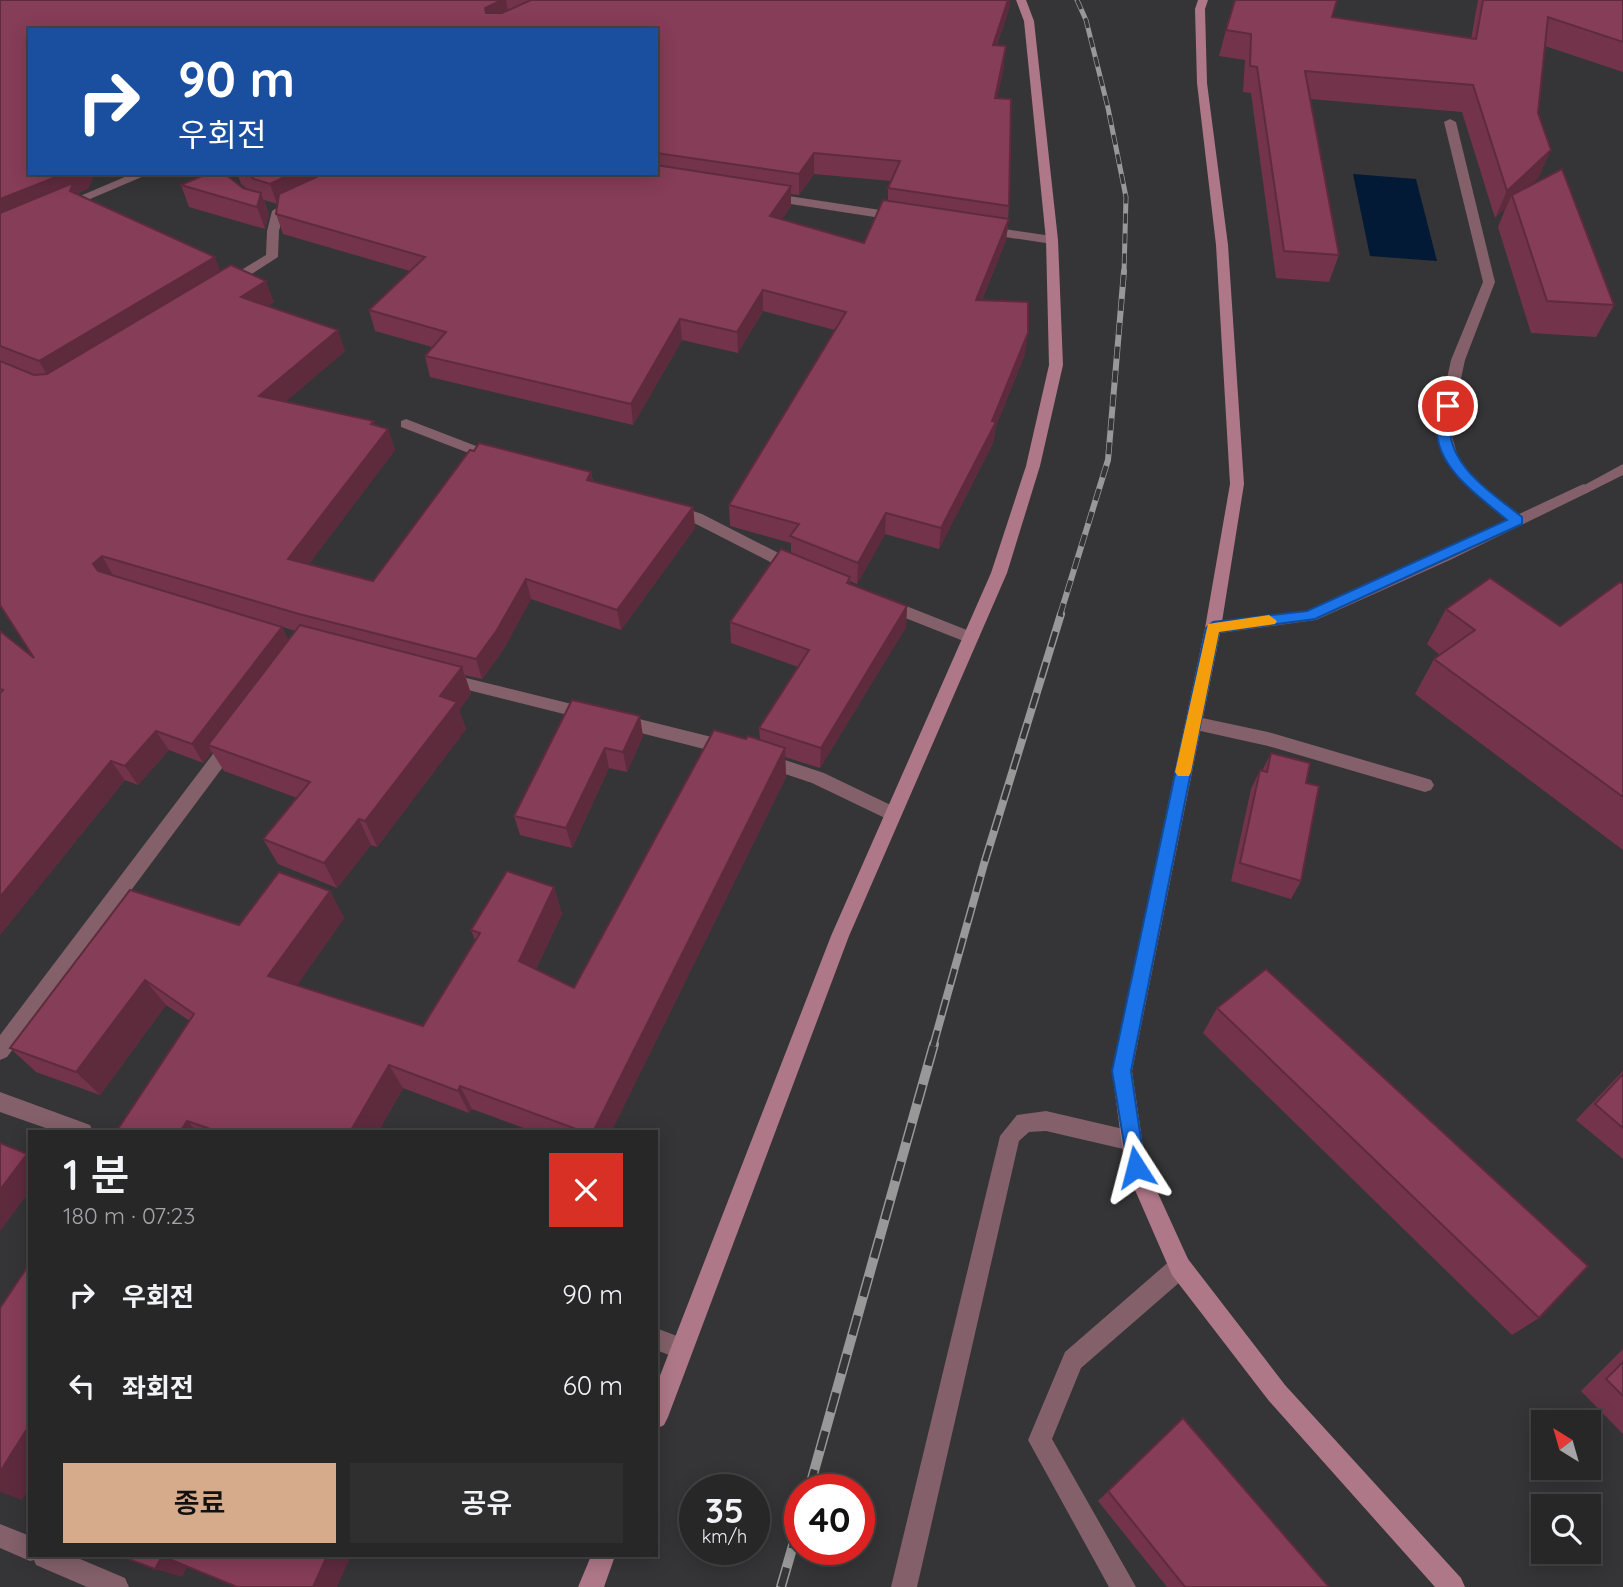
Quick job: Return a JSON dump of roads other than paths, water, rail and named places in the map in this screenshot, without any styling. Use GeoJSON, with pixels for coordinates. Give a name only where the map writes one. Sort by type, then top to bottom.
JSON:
{"type":"FeatureCollection","features":[{"type":"Feature","properties":{"kind":"street"},"geometry":{"type":"LineString","coordinates":[[658,1412],[840,936],[999,573],[1033,466],[1056,365],[1052,240],[1029,21],[1021,0]]}},
{"type":"Feature","properties":{"kind":"street"},"geometry":{"type":"LineString","coordinates":[[1203,0],[1200,9],[1202,83],[1222,245],[1237,484],[1213,628],[1122,1071],[1136,1167],[1180,1267],[1277,1393],[1452,1587]]}},
{"type":"Feature","properties":{"kind":"street"},"geometry":{"type":"LineString","coordinates":[[1450,122],[1489,282],[1458,360],[1443,429],[1451,458],[1469,481],[1517,521]]}},
{"type":"Feature","properties":{"kind":"street"},"geometry":{"type":"LineString","coordinates":[[48,212],[140,175]]}},
{"type":"Feature","properties":{"kind":"street"},"geometry":{"type":"LineString","coordinates":[[750,194],[915,219]]}},
{"type":"Feature","properties":{"kind":"street"},"geometry":{"type":"LineString","coordinates":[[212,292],[272,257],[273,231],[278,208]]}},
{"type":"Feature","properties":{"kind":"street"},"geometry":{"type":"LineString","coordinates":[[970,228],[1052,240]]}},
{"type":"Feature","properties":{"kind":"street"},"geometry":{"type":"LineString","coordinates":[[406,424],[488,456],[514,463]]}},
{"type":"Feature","properties":{"kind":"street"},"geometry":{"type":"LineString","coordinates":[[1213,628],[1310,616],[1623,469]]}},
{"type":"Feature","properties":{"kind":"street"},"geometry":{"type":"LineString","coordinates":[[663,505],[697,518],[805,572]]}},
{"type":"Feature","properties":{"kind":"street"},"geometry":{"type":"LineString","coordinates":[[869,597],[971,638]]}},
{"type":"Feature","properties":{"kind":"street"},"geometry":{"type":"LineString","coordinates":[[424,673],[715,743],[818,778],[893,814]]}},
{"type":"Feature","properties":{"kind":"street"},"geometry":{"type":"LineString","coordinates":[[1194,723],[1268,739],[1425,785]]}},
{"type":"Feature","properties":{"kind":"street"},"geometry":{"type":"LineString","coordinates":[[0,1051],[240,731]]}},
{"type":"Feature","properties":{"kind":"street"},"geometry":{"type":"LineString","coordinates":[[0,1102],[77,1130]]}},
{"type":"Feature","properties":{"kind":"street"},"geometry":{"type":"LineString","coordinates":[[904,1587],[1010,1136],[1024,1122],[1046,1121],[1132,1141]]}},
{"type":"Feature","properties":{"kind":"street"},"geometry":{"type":"LineString","coordinates":[[1123,1587],[1040,1440],[1073,1360],[1180,1267]]}},
{"type":"Feature","properties":{"kind":"street"},"geometry":{"type":"LineString","coordinates":[[658,1340],[682,1349]]}},
{"type":"Feature","properties":{"kind":"street"},"geometry":{"type":"LineString","coordinates":[[0,1536],[28,1548]]}},
{"type":"Feature","properties":{"kind":"street"},"geometry":{"type":"LineString","coordinates":[[47,1557],[116,1587]]}},
{"type":"Feature","properties":{"kind":"street"},"geometry":{"type":"LineString","coordinates":[[592,1587],[603,1557]]}},
{"type":"Feature","properties":{"kind":"water"},"geometry":{"type":"Polygon","coordinates":[[[1353,174],[1416,179],[1437,261],[1370,256],[1353,174]]]}},
{"type":"Feature","properties":{"kind":"railway"},"geometry":{"type":"LineString","coordinates":[[1077,0],[1086,20],[1108,108],[1126,197],[1124,273]]}},
{"type":"Feature","properties":{"kind":"railway"},"geometry":{"type":"LineString","coordinates":[[1060,615],[1108,460],[1124,271]]}},
{"type":"Feature","properties":{"kind":"railway"},"geometry":{"type":"LineString","coordinates":[[933,1046],[984,864],[1061,614]]}},
{"type":"Feature","properties":{"kind":"railway"},"geometry":{"type":"LineString","coordinates":[[813,1474],[934,1044]]}},
{"type":"Feature","properties":{"kind":"railway"},"geometry":{"type":"LineString","coordinates":[[781,1587],[787,1565]]}}]}
